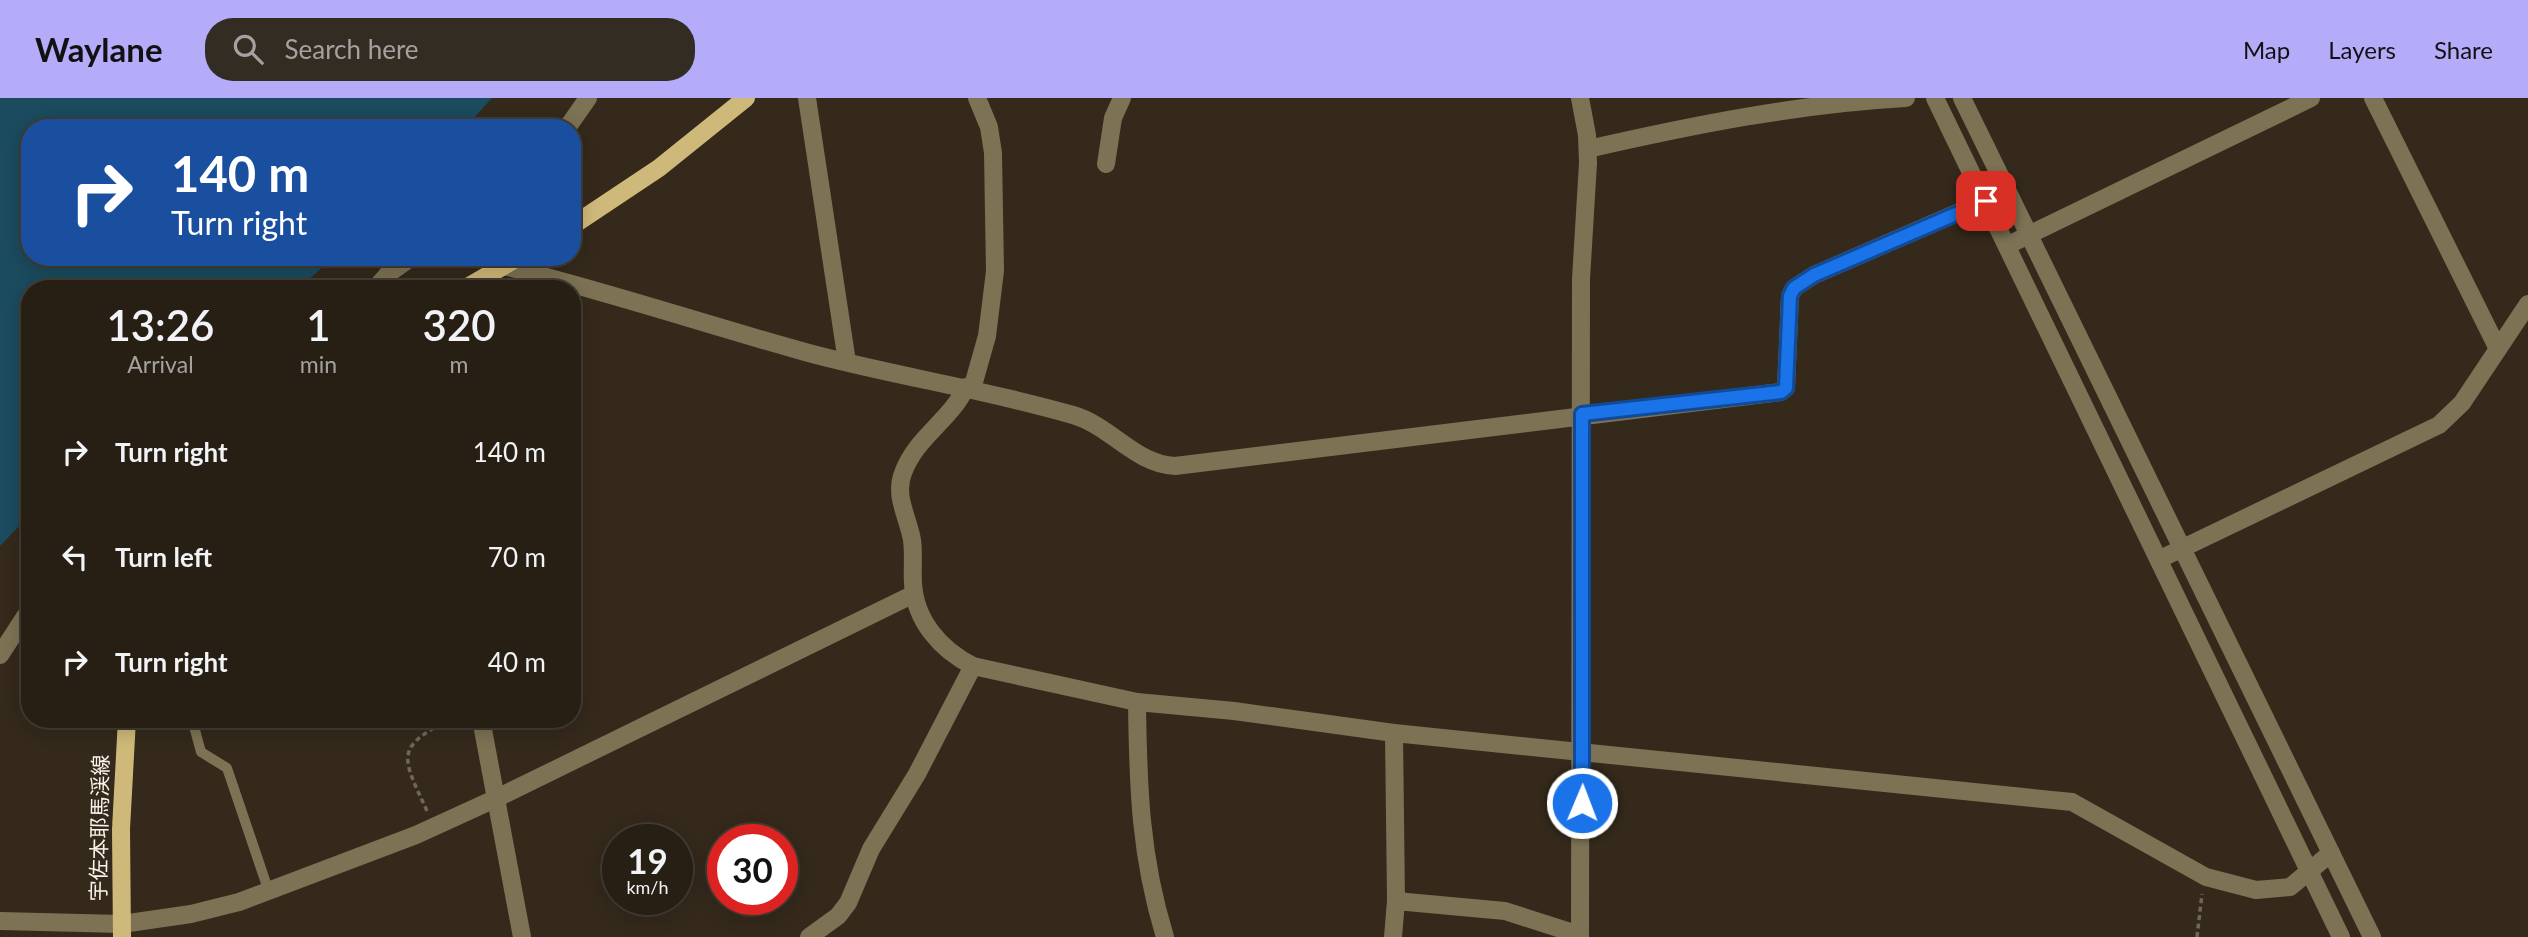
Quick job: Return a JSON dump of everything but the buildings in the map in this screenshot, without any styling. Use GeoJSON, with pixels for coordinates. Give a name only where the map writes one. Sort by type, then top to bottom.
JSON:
{"type":"FeatureCollection","features":[{"type":"Feature","properties":{"kind":"main road"},"geometry":{"type":"LineString","coordinates":[[581,220],[659,168],[746,98]]}},
{"type":"Feature","properties":{"kind":"main road"},"geometry":{"type":"LineString","coordinates":[[480,280],[505,266]]}},
{"type":"Feature","properties":{"kind":"main road","name":"宇佐本耶馬渓線"},"geometry":{"type":"LineString","coordinates":[[122,930],[121,829],[127,728]]}},
{"type":"Feature","properties":{"kind":"street"},"geometry":{"type":"LineString","coordinates":[[574,119],[589,98]]}},
{"type":"Feature","properties":{"kind":"street"},"geometry":{"type":"LineString","coordinates":[[807,98],[847,362]]}},
{"type":"Feature","properties":{"kind":"street"},"geometry":{"type":"LineString","coordinates":[[977,98],[989,127],[993,153],[995,271],[987,336],[969,388],[920,441],[901,482],[901,500],[912,539],[914,594],[930,632],[953,656],[973,666],[1137,702],[1234,710],[1394,733],[1583,750],[2072,802],[2206,877],[2256,891],[2290,887],[2331,853]]}},
{"type":"Feature","properties":{"kind":"street"},"geometry":{"type":"LineString","coordinates":[[1106,164],[1113,118],[1122,98]]}},
{"type":"Feature","properties":{"kind":"street"},"geometry":{"type":"LineString","coordinates":[[1396,901],[1506,911],[1580,936],[1583,750],[1581,279],[1588,149],[1580,98]]}},
{"type":"Feature","properties":{"kind":"street"},"geometry":{"type":"LineString","coordinates":[[1588,149],[1725,119],[1817,104],[1906,98]]}},
{"type":"Feature","properties":{"kind":"street"},"geometry":{"type":"LineString","coordinates":[[1935,98],[2341,937]]}},
{"type":"Feature","properties":{"kind":"street"},"geometry":{"type":"LineString","coordinates":[[1962,98],[2372,937]]}},
{"type":"Feature","properties":{"kind":"street"},"geometry":{"type":"LineString","coordinates":[[2008,245],[2312,98]]}},
{"type":"Feature","properties":{"kind":"street"},"geometry":{"type":"LineString","coordinates":[[2373,98],[2498,349]]}},
{"type":"Feature","properties":{"kind":"street"},"geometry":{"type":"LineString","coordinates":[[581,283],[847,362],[969,388],[1076,416],[1112,435],[1159,466],[1175,466],[1582,414],[1781,392],[1786,388],[1788,305],[1794,288],[1814,275],[1986,201]]}},
{"type":"Feature","properties":{"kind":"street"},"geometry":{"type":"LineString","coordinates":[[383,280],[399,266]]}},
{"type":"Feature","properties":{"kind":"street"},"geometry":{"type":"LineString","coordinates":[[525,266],[572,280]]}},
{"type":"Feature","properties":{"kind":"street"},"geometry":{"type":"LineString","coordinates":[[2160,559],[2439,425],[2462,404],[2528,304]]}},
{"type":"Feature","properties":{"kind":"street"},"geometry":{"type":"LineString","coordinates":[[0,921],[122,930],[218,908],[435,827],[914,594]]}},
{"type":"Feature","properties":{"kind":"street"},"geometry":{"type":"LineString","coordinates":[[0,655],[21,631]]}},
{"type":"Feature","properties":{"kind":"street"},"geometry":{"type":"LineString","coordinates":[[809,937],[832,931],[848,903],[871,849],[923,763],[973,666]]}},
{"type":"Feature","properties":{"kind":"street"},"geometry":{"type":"LineString","coordinates":[[1137,702],[1138,775],[1146,872],[1165,937]]}},
{"type":"Feature","properties":{"kind":"street"},"geometry":{"type":"LineString","coordinates":[[483,728],[522,937]]}},
{"type":"Feature","properties":{"kind":"street"},"geometry":{"type":"LineString","coordinates":[[1393,937],[1396,901],[1394,733]]}},
{"type":"Feature","properties":{"kind":"lane"},"geometry":{"type":"LineString","coordinates":[[194,728],[201,752],[227,768],[268,890]]}},
{"type":"Feature","properties":{"kind":"path"},"geometry":{"type":"LineString","coordinates":[[435,728],[420,736],[406,757],[406,765],[435,827]]}},
{"type":"Feature","properties":{"kind":"path"},"geometry":{"type":"LineString","coordinates":[[2197,937],[2206,877]]}},
{"type":"Feature","properties":{"kind":"water"},"geometry":{"type":"Polygon","coordinates":[[[0,98],[492,98],[473,119],[21,119],[21,266],[324,266],[308,280],[21,280],[21,524],[0,546],[0,98]]]}},
{"type":"Feature","properties":{"kind":"route"},"geometry":{"type":"LineString","coordinates":[[1582,803],[1582,414],[1781,392],[1786,388],[1788,305],[1794,288],[1814,275],[1986,201]]}}]}
